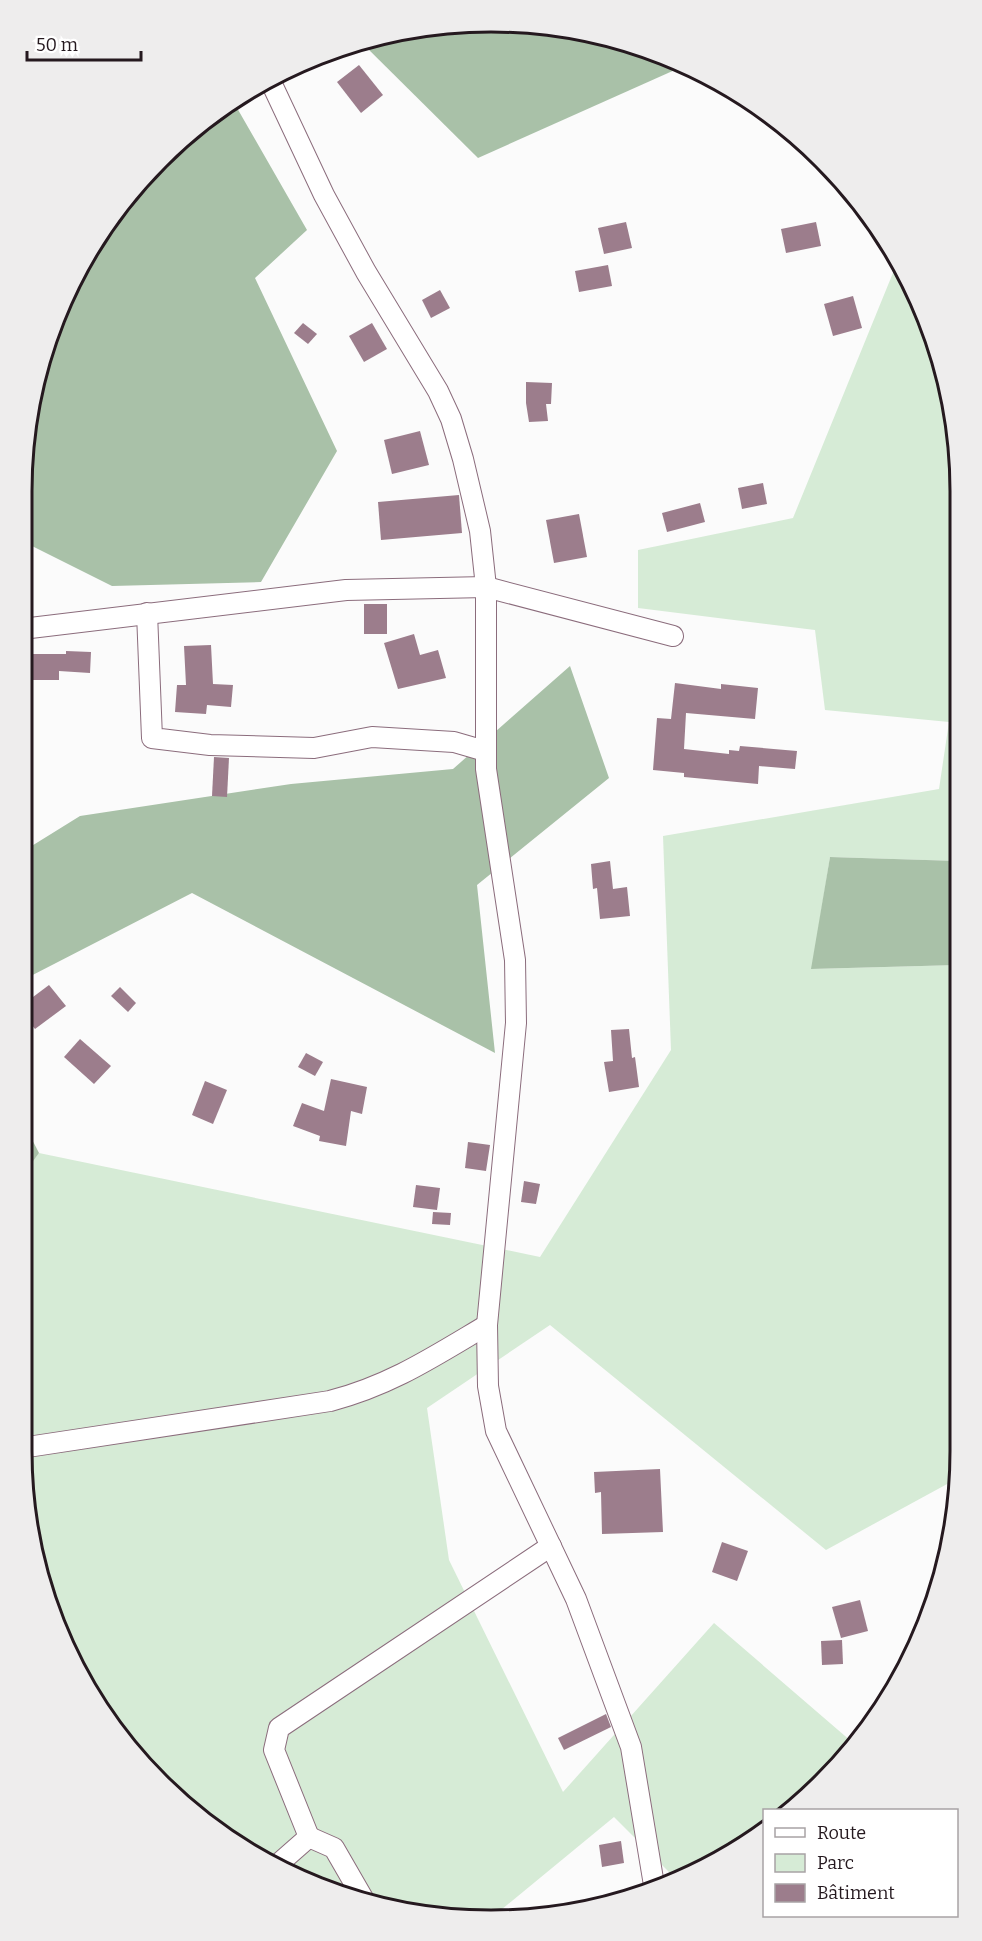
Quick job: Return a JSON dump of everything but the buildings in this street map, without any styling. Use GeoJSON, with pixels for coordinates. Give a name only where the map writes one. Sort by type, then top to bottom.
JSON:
{"type":"FeatureCollection","features":[{"type":"Feature","properties":{"kind":"street"},"geometry":{"type":"LineString","coordinates":[[273,87],[324,195],[438,391],[451,419],[480,531],[486,587],[485,751],[515,960],[516,1012],[487,1325],[488,1386],[496,1431],[576,1599],[631,1747],[653,1880]]}},
{"type":"Feature","properties":{"kind":"street"},"geometry":{"type":"LineString","coordinates":[[32,628],[346,590],[486,587],[673,636]]}},
{"type":"Feature","properties":{"kind":"street"},"geometry":{"type":"LineString","coordinates":[[147,613],[152,738],[210,745],[314,748],[372,737],[454,742],[485,751]]}},
{"type":"Feature","properties":{"kind":"street"},"geometry":{"type":"LineString","coordinates":[[32,1447],[148,1431],[330,1401],[358,1393],[406,1373],[487,1325]]}},
{"type":"Feature","properties":{"kind":"street"},"geometry":{"type":"LineString","coordinates":[[358,1890],[334,1848],[309,1837],[274,1750],[279,1728],[551,1546]]}},
{"type":"Feature","properties":{"kind":"street"},"geometry":{"type":"LineString","coordinates":[[283,1860],[309,1837]]}},
{"type":"Feature","properties":{"kind":"green space"},"geometry":{"type":"Polygon","coordinates":[[[461,32],[521,32],[581,40],[610,47],[675,70],[478,158],[367,48],[431,35],[461,32]]]}},
{"type":"Feature","properties":{"kind":"green space"},"geometry":{"type":"Polygon","coordinates":[[[237,108],[307,230],[255,278],[337,451],[261,582],[112,586],[32,546],[32,461],[40,401],[47,372],[66,315],[79,288],[93,261],[126,211],[166,166],[211,126],[237,108]]]}},
{"type":"Feature","properties":{"kind":"green space"},"geometry":{"type":"Polygon","coordinates":[[[894,271],[916,315],[935,372],[942,401],[950,461],[950,861],[830,857],[812,969],[950,965],[950,1483],[826,1550],[550,1325],[427,1408],[449,1560],[563,1792],[714,1623],[848,1739],[816,1775],[778,1809],[763,1809],[763,1820],[721,1848],[670,1873],[614,1817],[501,1910],[431,1906],[401,1901],[343,1885],[315,1875],[261,1848],[211,1815],[166,1775],[126,1730],[109,1705],[93,1680],[66,1626],[40,1540],[32,1480],[32,1163],[39,1153],[540,1257],[671,1050],[663,836],[939,789],[949,722],[825,710],[815,630],[638,608],[638,550],[793,518],[894,271]]]}},
{"type":"Feature","properties":{"kind":"green space"},"geometry":{"type":"Polygon","coordinates":[[[570,666],[609,778],[477,885],[495,1053],[192,893],[32,975],[32,846],[80,816],[291,784],[453,769],[570,666]]]}},
{"type":"Feature","properties":{"kind":"green space"},"geometry":{"type":"Polygon","coordinates":[[[830,857],[950,861],[950,965],[811,969],[830,857]]]}},
{"type":"Feature","properties":{"kind":"green space"},"geometry":{"type":"Polygon","coordinates":[[[32,1139],[39,1153],[32,1163],[32,1139]]]}}]}
